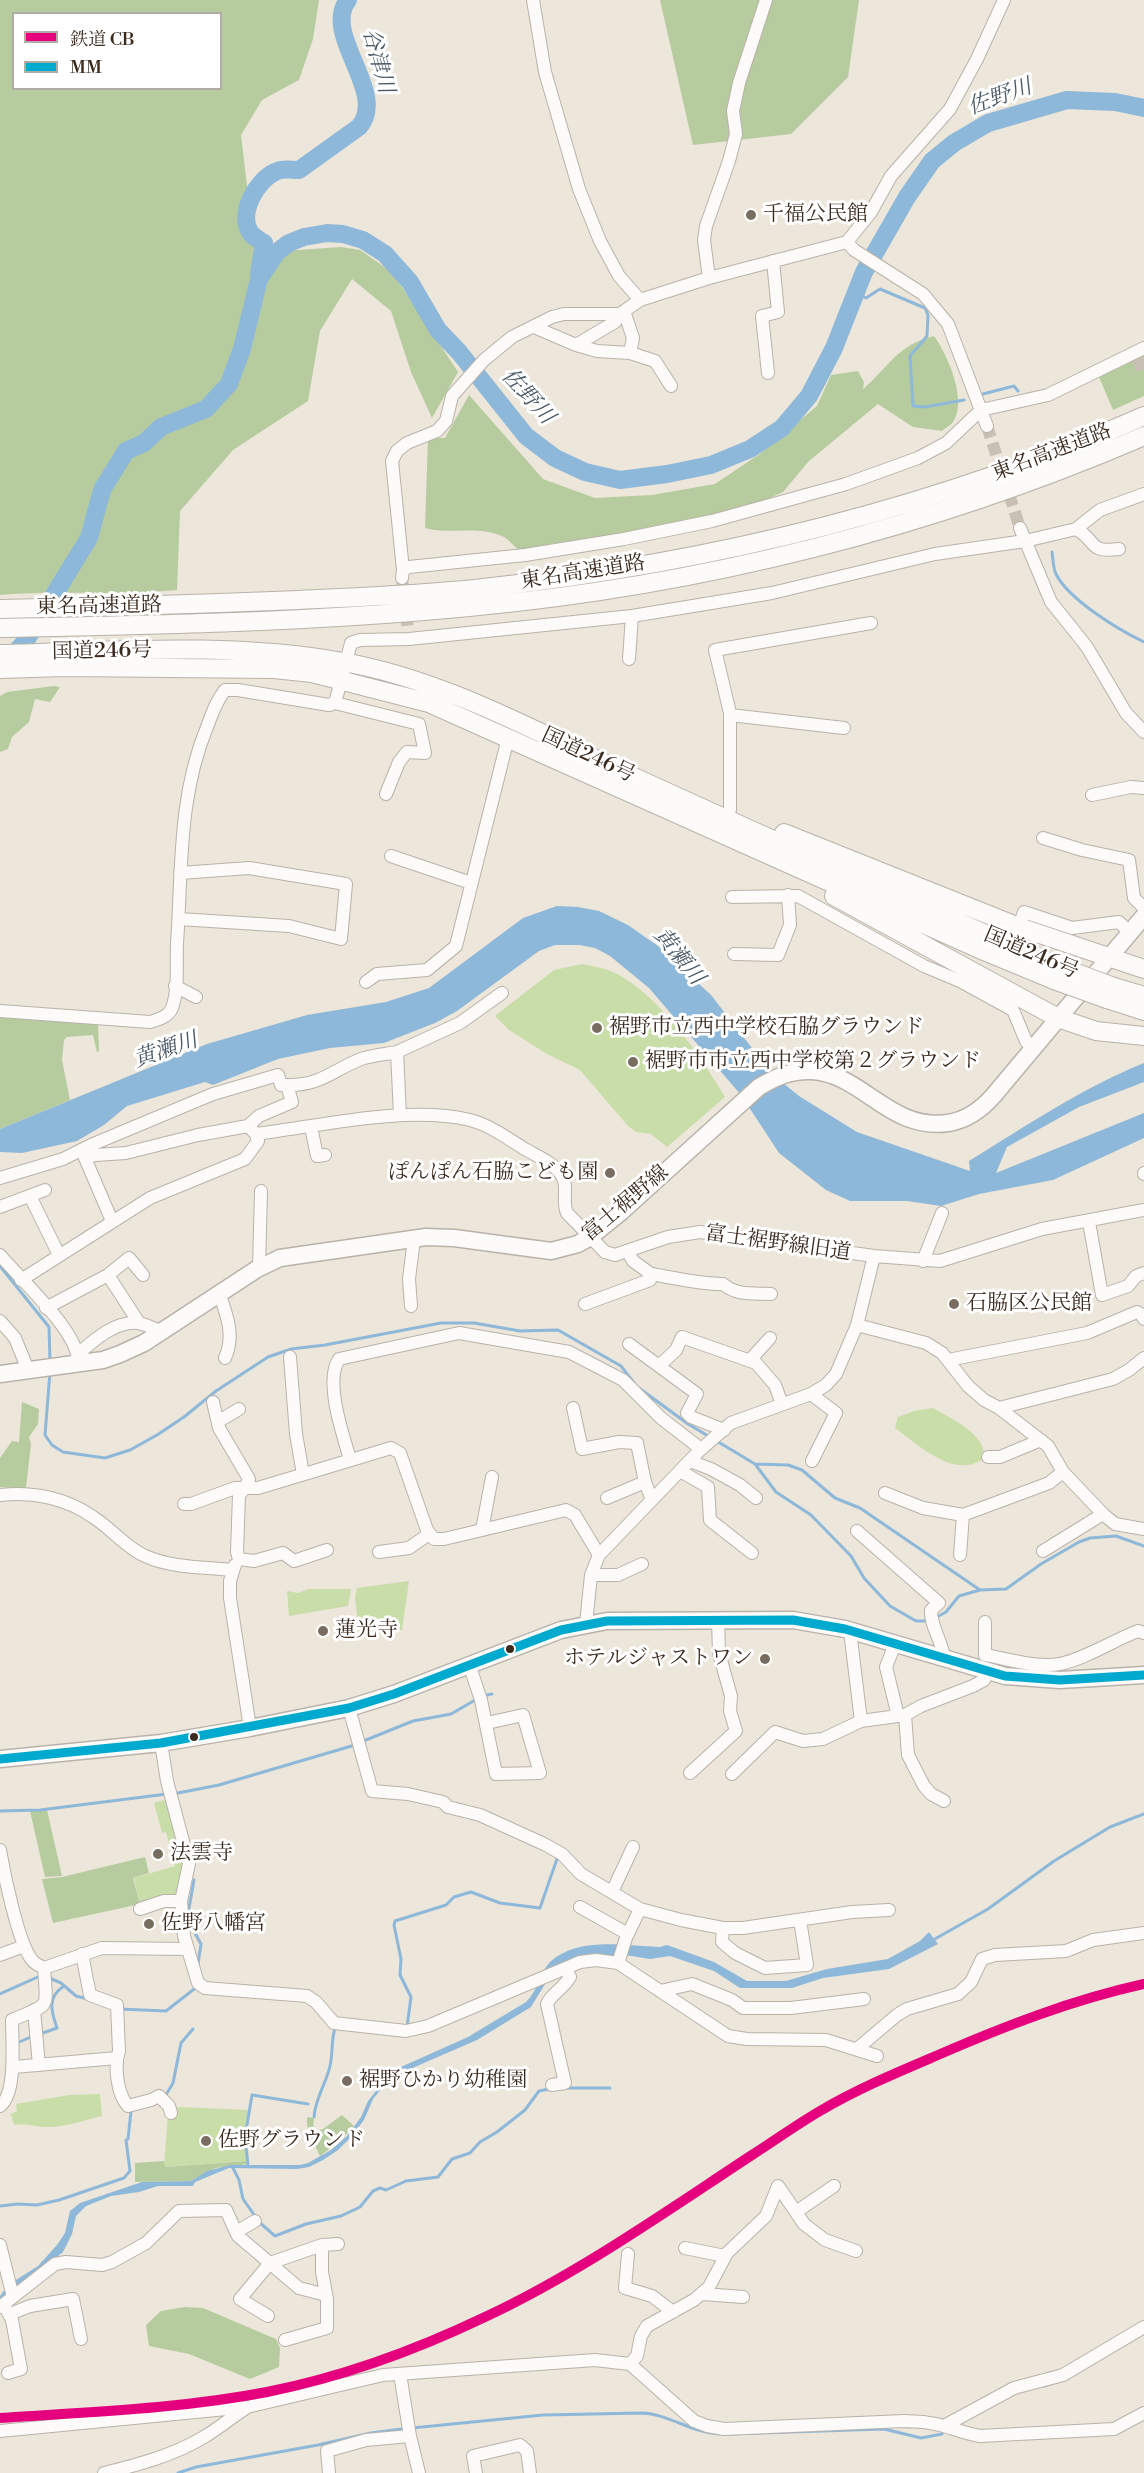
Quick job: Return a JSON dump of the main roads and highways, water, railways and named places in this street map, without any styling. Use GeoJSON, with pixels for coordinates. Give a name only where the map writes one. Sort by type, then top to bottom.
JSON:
{"type":"FeatureCollection","features":[{"type":"Feature","properties":{"kind":"highway","name":"東名高速道路"},"geometry":{"type":"LineString","coordinates":[[0,609],[119,607],[475,589],[696,555],[822,527],[918,500],[1018,467],[1144,416]]}},
{"type":"Feature","properties":{"kind":"highway","name":"東名高速道路"},"geometry":{"type":"LineString","coordinates":[[0,628],[208,624],[470,608],[563,596],[685,576],[834,543],[943,512],[1027,483],[1144,436]]}},
{"type":"Feature","properties":{"kind":"highway","name":"国道246号"},"geometry":{"type":"LineString","coordinates":[[0,654],[312,673],[343,671],[432,687],[492,711],[1056,973]]}},
{"type":"Feature","properties":{"kind":"highway","name":"国道246号"},"geometry":{"type":"LineString","coordinates":[[0,669],[70,660]]}},
{"type":"Feature","properties":{"kind":"highway","name":"国道246号"},"geometry":{"type":"LineString","coordinates":[[343,671],[429,703],[984,951],[1109,992],[1144,1011]]}},
{"type":"Feature","properties":{"kind":"highway"},"geometry":{"type":"LineString","coordinates":[[633,777],[698,797],[1019,927],[1144,969]]}},
{"type":"Feature","properties":{"kind":"highway"},"geometry":{"type":"LineString","coordinates":[[753,848],[772,862],[1058,1018],[1096,1031],[1126,1036],[1144,1036]]}},
{"type":"Feature","properties":{"kind":"highway","name":"国道246号"},"geometry":{"type":"LineString","coordinates":[[1109,992],[1144,996]]}},
{"type":"Feature","properties":{"kind":"main road","name":"富士裾野線"},"geometry":{"type":"LineString","coordinates":[[0,1374],[78,1358],[103,1360],[120,1354],[161,1331],[259,1268],[280,1258],[414,1239],[454,1238],[550,1251],[569,1248],[590,1237],[621,1212],[759,1087],[776,1077],[792,1072],[814,1071],[834,1077],[854,1086],[894,1113],[916,1122],[936,1124],[970,1116],[986,1104],[1144,916]]}},
{"type":"Feature","properties":{"kind":"main road"},"geometry":{"type":"LineString","coordinates":[[0,1759],[161,1743],[349,1708],[393,1694],[561,1630],[607,1621],[793,1620],[850,1631],[988,1671],[1039,1680],[1144,1675]]}},
{"type":"Feature","properties":{"kind":"water"},"geometry":{"type":"Polygon","coordinates":[[[557,906],[599,911],[628,925],[658,946],[711,995],[772,1074],[799,1096],[857,1132],[970,1171],[969,1161],[1012,1134],[1076,1096],[1144,1063],[1144,1082],[1079,1107],[1007,1147],[996,1173],[1144,1113],[1144,1138],[1053,1180],[979,1194],[941,1206],[907,1201],[850,1201],[826,1190],[779,1153],[741,1095],[649,988],[610,956],[595,948],[555,945],[539,951],[457,1011],[435,1023],[384,1043],[330,1048],[278,1059],[213,1085],[205,1082],[127,1106],[104,1125],[77,1141],[22,1153],[0,1152],[0,1129],[207,1044],[307,1015],[386,1002],[429,988],[523,918],[557,906]]]}},
{"type":"Feature","properties":{"kind":"water"},"geometry":{"type":"Polygon","coordinates":[[[929,1932],[938,1944],[889,1969],[823,1978],[792,1988],[740,1988],[714,1971],[670,1956],[650,1959],[625,1955],[605,1956],[553,1971],[531,2007],[477,2040],[410,2069],[387,2082],[373,2099],[364,2120],[351,2137],[323,2160],[309,2167],[297,2169],[229,2168],[195,2182],[193,2186],[158,2186],[139,2192],[111,2196],[86,2206],[76,2216],[72,2234],[63,2252],[0,2303],[0,2296],[8,2285],[38,2266],[57,2245],[65,2233],[70,2211],[80,2203],[142,2182],[191,2181],[207,2171],[231,2165],[300,2165],[331,2150],[347,2136],[361,2117],[368,2101],[392,2071],[468,2037],[526,2002],[550,1962],[574,1949],[603,1944],[660,1947],[667,1945],[714,1962],[747,1981],[786,1981],[827,1969],[888,1959],[920,1941],[929,1932]]]}},
{"type":"Feature","properties":{"kind":"waterway","name":"谷津川"},"geometry":{"type":"LineString","coordinates":[[259,274],[264,243],[250,232],[246,216],[256,189],[275,172],[299,170],[359,127],[366,113],[366,98],[362,81],[343,29],[342,14],[348,0]]}},
{"type":"Feature","properties":{"kind":"waterway","name":"佐野川"},"geometry":{"type":"LineString","coordinates":[[7,661],[25,642],[89,538],[102,490],[126,451],[144,443],[161,427],[206,409],[229,384],[242,349],[259,279],[277,252],[289,243],[304,237],[327,233],[343,234],[363,240],[385,254],[410,282],[438,330],[459,352],[526,436],[555,458],[585,472],[620,480],[667,474],[711,465],[750,449],[782,428],[809,396],[834,348],[864,272],[907,197],[932,161],[954,143],[988,123],[1067,100],[1115,102],[1144,108]]}},
{"type":"Feature","properties":{"kind":"waterway"},"geometry":{"type":"LineString","coordinates":[[856,293],[866,298],[880,289],[925,308],[928,315],[927,336],[910,356],[913,406],[925,407],[964,400]]}},
{"type":"Feature","properties":{"kind":"waterway"},"geometry":{"type":"LineString","coordinates":[[983,394],[1014,386],[1018,391]]}},
{"type":"Feature","properties":{"kind":"waterway"},"geometry":{"type":"LineString","coordinates":[[1052,552],[1056,574],[1072,594],[1109,622],[1144,642]]}},
{"type":"Feature","properties":{"kind":"waterway"},"geometry":{"type":"LineString","coordinates":[[0,1266],[49,1327],[50,1362]]}},
{"type":"Feature","properties":{"kind":"waterway"},"geometry":{"type":"LineString","coordinates":[[50,1372],[45,1435],[52,1445],[63,1452],[105,1458],[130,1450],[157,1435],[216,1391],[268,1357],[291,1349],[325,1345],[441,1323],[474,1323],[520,1331],[558,1330],[621,1366],[634,1383]]}},
{"type":"Feature","properties":{"kind":"waterway"},"geometry":{"type":"LineString","coordinates":[[639,1388],[710,1437]]}},
{"type":"Feature","properties":{"kind":"waterway"},"geometry":{"type":"LineString","coordinates":[[715,1440],[755,1464],[788,1465],[802,1470],[835,1498],[860,1508],[980,1590],[1006,1589],[1041,1564],[1090,1538],[1116,1536],[1144,1546]]}},
{"type":"Feature","properties":{"kind":"waterway"},"geometry":{"type":"LineString","coordinates":[[755,1464],[776,1492],[811,1515],[851,1556],[864,1578],[890,1606],[916,1621],[929,1621]]}},
{"type":"Feature","properties":{"kind":"waterway"},"geometry":{"type":"LineString","coordinates":[[935,1618],[946,1612],[959,1596],[980,1590]]}},
{"type":"Feature","properties":{"kind":"waterway"},"geometry":{"type":"LineString","coordinates":[[482,1696],[492,1694]]}},
{"type":"Feature","properties":{"kind":"waterway"},"geometry":{"type":"LineString","coordinates":[[361,1742],[413,1721],[451,1714],[477,1699]]}},
{"type":"Feature","properties":{"kind":"waterway"},"geometry":{"type":"LineString","coordinates":[[173,1794],[219,1785],[355,1745]]}},
{"type":"Feature","properties":{"kind":"waterway"},"geometry":{"type":"LineString","coordinates":[[0,1811],[40,1810],[167,1794]]}},
{"type":"Feature","properties":{"kind":"waterway"},"geometry":{"type":"LineString","coordinates":[[933,1940],[988,1909],[1054,1861],[1110,1827],[1144,1814]]}},
{"type":"Feature","properties":{"kind":"waterway"},"geometry":{"type":"LineString","coordinates":[[407,2027],[411,1997],[400,1975],[401,1959],[395,1921],[446,1905],[454,1897],[471,1892],[500,1903],[540,1908],[558,1856]]}},
{"type":"Feature","properties":{"kind":"waterway"},"geometry":{"type":"LineString","coordinates":[[194,1880],[189,1908],[190,1924],[201,1944],[198,1964]]}},
{"type":"Feature","properties":{"kind":"waterway"},"geometry":{"type":"LineString","coordinates":[[0,1994],[40,1976]]}},
{"type":"Feature","properties":{"kind":"waterway"},"geometry":{"type":"LineString","coordinates":[[47,1977],[61,1983],[76,1996],[88,1999]]}},
{"type":"Feature","properties":{"kind":"waterway"},"geometry":{"type":"LineString","coordinates":[[40,2034],[57,2028],[52,2005],[55,1995],[64,1986]]}},
{"type":"Feature","properties":{"kind":"waterway"},"geometry":{"type":"LineString","coordinates":[[119,2009],[166,2011],[198,1986]]}},
{"type":"Feature","properties":{"kind":"waterway"},"geometry":{"type":"LineString","coordinates":[[314,2117],[316,2104],[330,2066],[335,2028]]}},
{"type":"Feature","properties":{"kind":"waterway"},"geometry":{"type":"LineString","coordinates":[[164,2098],[173,2083],[181,2043],[193,2029]]}},
{"type":"Feature","properties":{"kind":"waterway"},"geometry":{"type":"LineString","coordinates":[[17,2043],[33,2036]]}},
{"type":"Feature","properties":{"kind":"waterway"},"geometry":{"type":"LineString","coordinates":[[562,2088],[610,2088]]}},
{"type":"Feature","properties":{"kind":"waterway"},"geometry":{"type":"LineString","coordinates":[[259,2222],[275,2236],[306,2224],[341,2216],[360,2207],[373,2191],[380,2188],[386,2190],[406,2181],[438,2177],[452,2159],[470,2153],[480,2142],[525,2110],[539,2091],[549,2089]]}},
{"type":"Feature","properties":{"kind":"waterway"},"geometry":{"type":"LineString","coordinates":[[248,2165],[245,2137],[252,2095],[308,2104]]}},
{"type":"Feature","properties":{"kind":"waterway"},"geometry":{"type":"LineString","coordinates":[[128,2139],[131,2111]]}},
{"type":"Feature","properties":{"kind":"waterway"},"geometry":{"type":"LineString","coordinates":[[0,2206],[37,2205],[124,2178],[130,2171],[126,2140]]}},
{"type":"Feature","properties":{"kind":"waterway"},"geometry":{"type":"LineString","coordinates":[[232,2166],[239,2180],[243,2199],[255,2216]]}},
{"type":"Feature","properties":{"kind":"waterway"},"geometry":{"type":"LineString","coordinates":[[1044,2386],[1069,2378]]}},
{"type":"Feature","properties":{"kind":"waterway"},"geometry":{"type":"LineString","coordinates":[[412,2428],[543,2415],[642,2413],[719,2434]]}},
{"type":"Feature","properties":{"kind":"waterway"},"geometry":{"type":"LineString","coordinates":[[178,2473],[196,2467],[402,2429]]}},
{"type":"Feature","properties":{"kind":"waterway"},"geometry":{"type":"LineString","coordinates":[[729,2434],[884,2429],[921,2438],[942,2434]]}},
{"type":"Feature","properties":{"kind":"tunnel"},"geometry":{"type":"LineString","coordinates":[[1137,359],[1144,375]]}},
{"type":"Feature","properties":{"kind":"tunnel"},"geometry":{"type":"LineString","coordinates":[[987,426],[1020,528]]}},
{"type":"Feature","properties":{"kind":"tunnel"},"geometry":{"type":"LineString","coordinates":[[402,578],[408,630]]}},
{"type":"Feature","properties":{"kind":"rail line","name":"CB"},"geometry":{"type":"LineString","coordinates":[[0,2418],[134,2409],[234,2398],[323,2379],[432,2341],[520,2300],[588,2261],[802,2122],[848,2095],[1014,2024],[1065,2006],[1144,1984]]}},
{"type":"Feature","properties":{"kind":"place","name":"千福公民館"},"geometry":{"type":"Point","coordinates":[751,215]}},
{"type":"Feature","properties":{"kind":"place","name":"裾野市立西中学校石脇グラウンド"},"geometry":{"type":"Point","coordinates":[597,1028]}},
{"type":"Feature","properties":{"kind":"place","name":"裾野市市立西中学校第２グラウンド"},"geometry":{"type":"Point","coordinates":[633,1062]}},
{"type":"Feature","properties":{"kind":"place","name":"ぽんぽん石脇こども園"},"geometry":{"type":"Point","coordinates":[610,1173]}},
{"type":"Feature","properties":{"kind":"place","name":"石脇区公民館"},"geometry":{"type":"Point","coordinates":[954,1304]}},
{"type":"Feature","properties":{"kind":"place","name":"蓮光寺"},"geometry":{"type":"Point","coordinates":[323,1631]}},
{"type":"Feature","properties":{"kind":"place","name":"ホテルジャストワン"},"geometry":{"type":"Point","coordinates":[765,1659]}},
{"type":"Feature","properties":{"kind":"place","name":"法雲寺"},"geometry":{"type":"Point","coordinates":[158,1854]}},
{"type":"Feature","properties":{"kind":"place","name":"佐野八幡宮"},"geometry":{"type":"Point","coordinates":[149,1924]}},
{"type":"Feature","properties":{"kind":"place","name":"裾野ひかり幼稚園"},"geometry":{"type":"Point","coordinates":[347,2081]}},
{"type":"Feature","properties":{"kind":"place","name":"佐野グラウンド"},"geometry":{"type":"Point","coordinates":[206,2141]}},
{"type":"Feature","properties":{"kind":"water label","name":"黄瀬川"},"geometry":{"type":"Point","coordinates":[678,957]}},
{"type":"Feature","properties":{"kind":"water label","name":"黄瀬川"},"geometry":{"type":"Point","coordinates":[166,1051]}}]}
